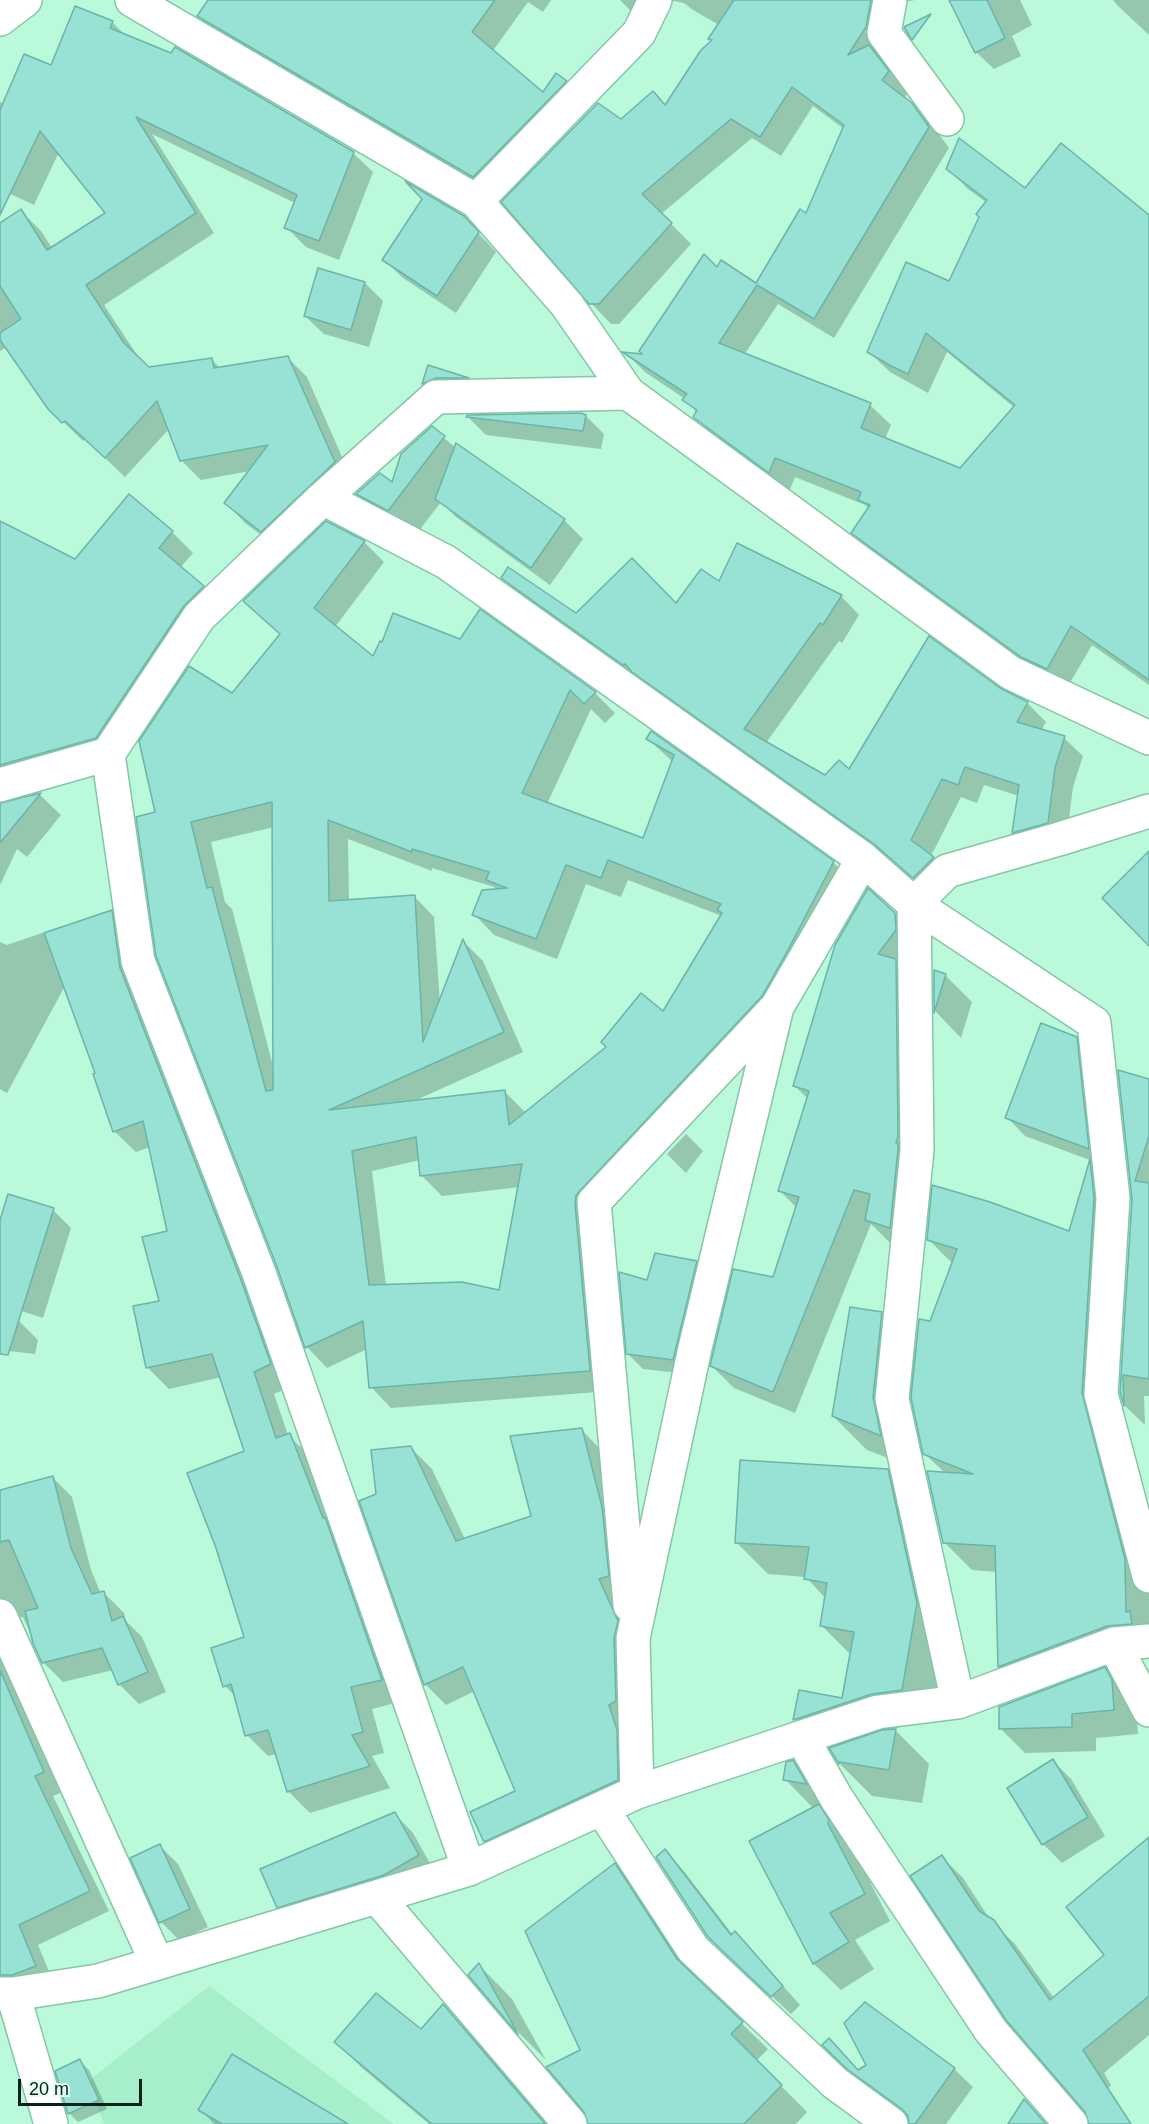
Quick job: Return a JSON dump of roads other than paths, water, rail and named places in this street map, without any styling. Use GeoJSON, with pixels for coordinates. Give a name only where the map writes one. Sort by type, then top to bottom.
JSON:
{"type":"FeatureCollection","features":[{"type":"Feature","properties":{"kind":"street"},"geometry":{"type":"LineString","coordinates":[[132,0],[476,201],[567,305],[628,393],[1011,673],[1149,738]]}},
{"type":"Feature","properties":{"kind":"street"},"geometry":{"type":"LineString","coordinates":[[476,201],[639,33],[655,0]]}},
{"type":"Feature","properties":{"kind":"street"},"geometry":{"type":"LineString","coordinates":[[890,0],[884,33],[947,119]]}},
{"type":"Feature","properties":{"kind":"street"},"geometry":{"type":"LineString","coordinates":[[0,785],[108,754],[199,617],[323,498],[436,397],[628,393]]}},
{"type":"Feature","properties":{"kind":"street"},"geometry":{"type":"LineString","coordinates":[[323,498],[446,562],[863,858],[914,904],[1094,1023],[1113,1198],[1101,1394],[1149,1576]]}},
{"type":"Feature","properties":{"kind":"street"},"geometry":{"type":"LineString","coordinates":[[108,754],[138,961],[259,1273],[469,1869]]}},
{"type":"Feature","properties":{"kind":"street"},"geometry":{"type":"LineString","coordinates":[[958,1702],[892,1399],[917,1150],[914,904],[946,871],[1149,811]]}},
{"type":"Feature","properties":{"kind":"street"},"geometry":{"type":"LineString","coordinates":[[638,1792],[633,1638],[594,1202],[777,1007],[863,858]]}},
{"type":"Feature","properties":{"kind":"street"},"geometry":{"type":"LineString","coordinates":[[633,1638],[695,1348],[777,1007]]}},
{"type":"Feature","properties":{"kind":"street"},"geometry":{"type":"LineString","coordinates":[[0,1616],[157,1963]]}},
{"type":"Feature","properties":{"kind":"street"},"geometry":{"type":"LineString","coordinates":[[51,2124],[7,1994],[98,1981],[469,1869],[638,1792],[878,1712],[958,1702],[1114,1644],[1149,1641]]}},
{"type":"Feature","properties":{"kind":"street"},"geometry":{"type":"LineString","coordinates":[[1114,1644],[1149,1710]]}},
{"type":"Feature","properties":{"kind":"street"},"geometry":{"type":"LineString","coordinates":[[802,1738],[837,1799],[991,2031],[1071,2124]]}},
{"type":"Feature","properties":{"kind":"street"},"geometry":{"type":"LineString","coordinates":[[602,1809],[693,1949],[835,2083],[891,2124]]}},
{"type":"Feature","properties":{"kind":"street"},"geometry":{"type":"LineString","coordinates":[[377,1897],[570,2124]]}}]}
